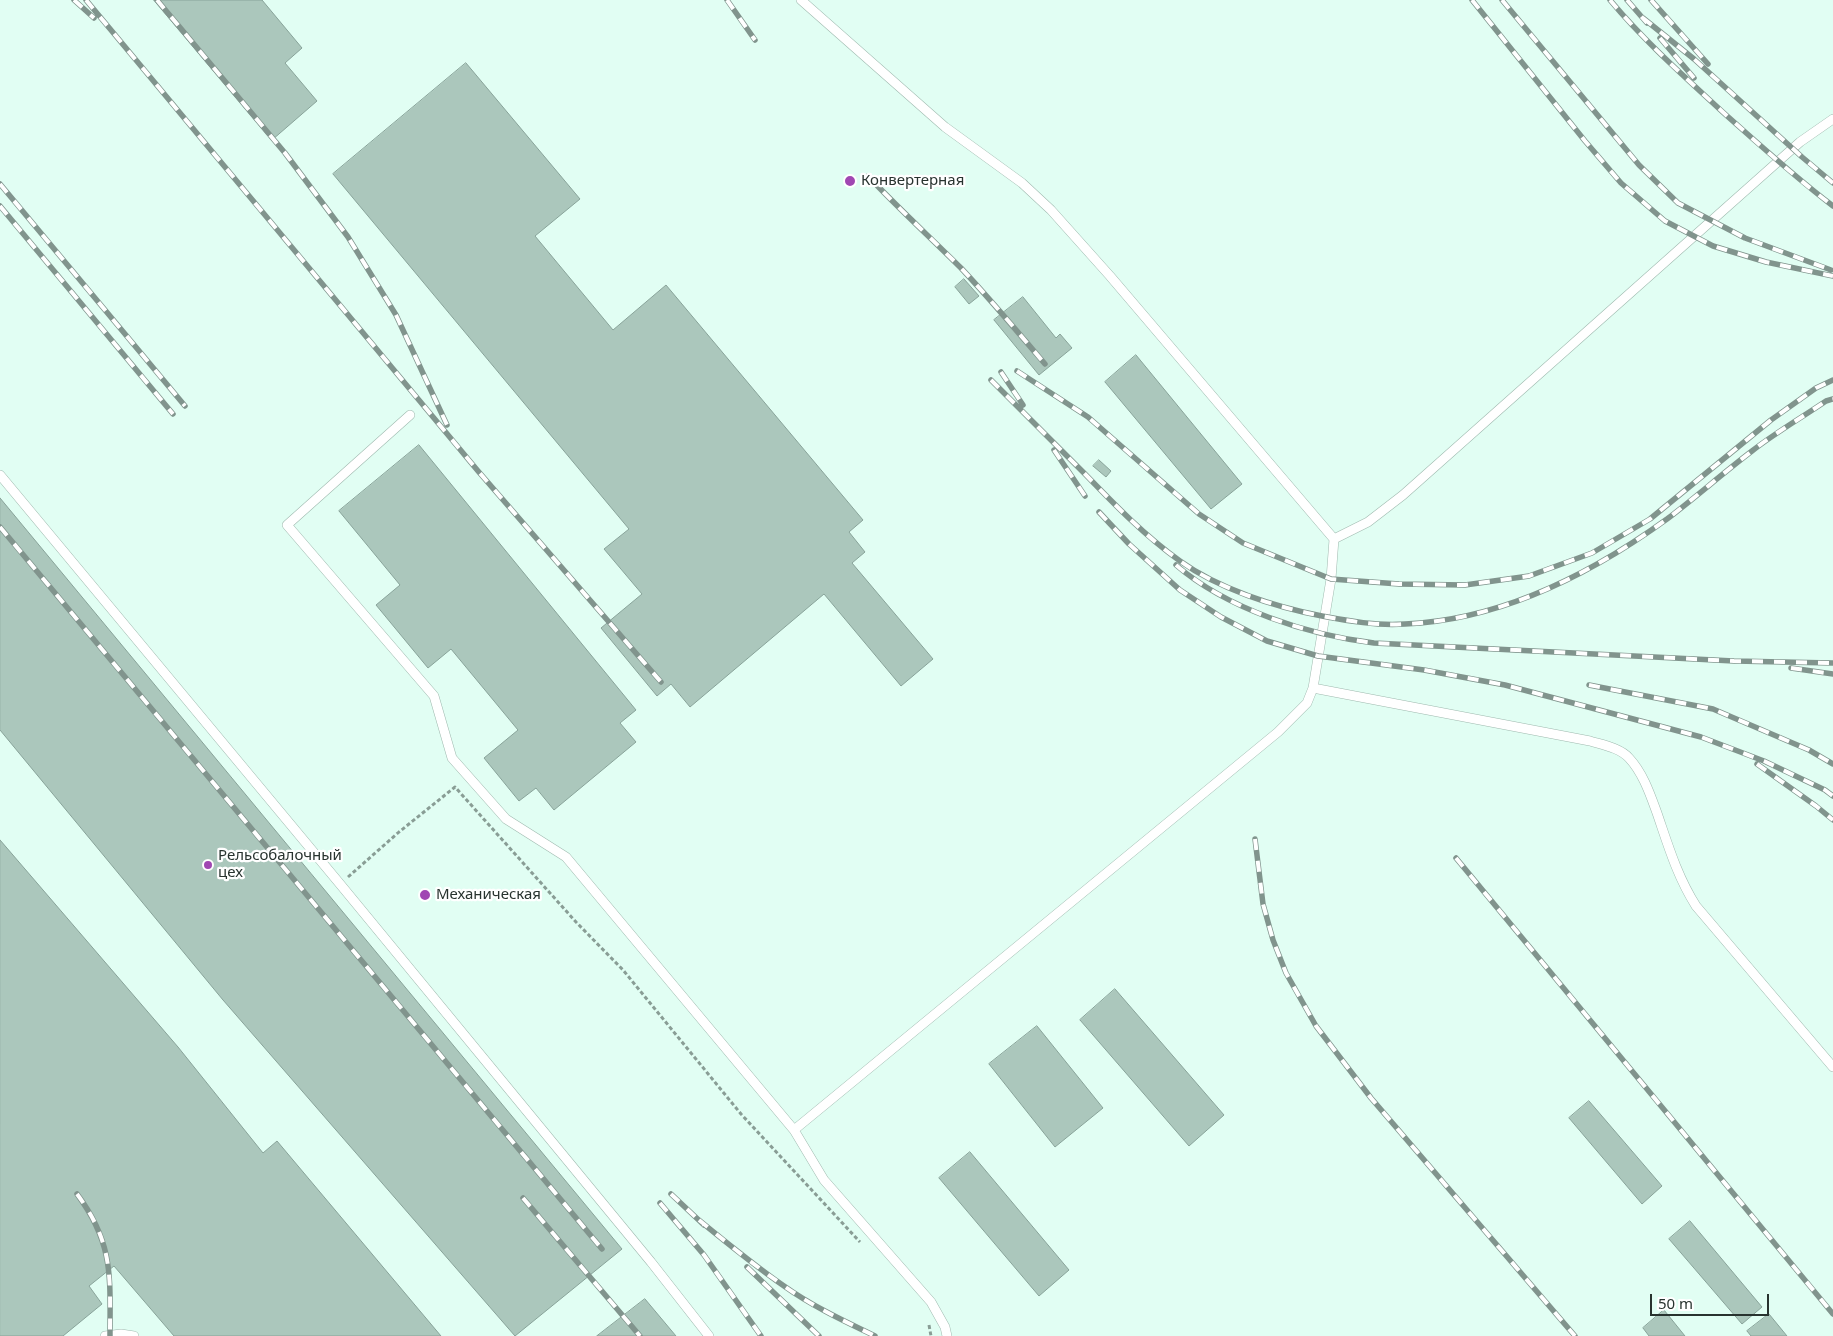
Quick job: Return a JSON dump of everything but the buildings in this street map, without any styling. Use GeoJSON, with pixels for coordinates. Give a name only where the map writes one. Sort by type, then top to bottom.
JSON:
{"type":"FeatureCollection","features":[{"type":"Feature","properties":{"kind":"lane"},"geometry":{"type":"LineString","coordinates":[[794,1130],[1278,732],[1307,703],[1314,688],[1331,579],[1334,539],[1110,276],[1051,210],[1022,183],[945,127],[801,0]]}},
{"type":"Feature","properties":{"kind":"lane"},"geometry":{"type":"LineString","coordinates":[[1334,539],[1368,522],[1403,495],[1800,142],[1833,119]]}},
{"type":"Feature","properties":{"kind":"lane"},"geometry":{"type":"LineString","coordinates":[[410,415],[287,525],[434,696],[452,758],[506,819],[566,857],[794,1130],[824,1180],[931,1302],[945,1327],[947,1336]]}},
{"type":"Feature","properties":{"kind":"lane"},"geometry":{"type":"LineString","coordinates":[[0,476],[340,884],[709,1336]]}},
{"type":"Feature","properties":{"kind":"lane"},"geometry":{"type":"LineString","coordinates":[[1314,688],[1590,741],[1613,748],[1628,756],[1640,772],[1648,788],[1682,884],[1696,906],[1833,1067]]}},
{"type":"Feature","properties":{"kind":"lane"},"geometry":{"type":"LineString","coordinates":[[105,1336],[121,1334],[134,1336]]}},
{"type":"Feature","properties":{"kind":"path"},"geometry":{"type":"LineString","coordinates":[[340,884],[399,832],[455,788],[570,916],[623,970],[742,1114],[864,1246]]}},
{"type":"Feature","properties":{"kind":"path"},"geometry":{"type":"LineString","coordinates":[[928,1322],[931,1336]]}},
{"type":"Feature","properties":{"kind":"railway"},"geometry":{"type":"LineString","coordinates":[[74,0],[94,18]]}},
{"type":"Feature","properties":{"kind":"railway"},"geometry":{"type":"LineString","coordinates":[[86,0],[478,471],[661,682]]}},
{"type":"Feature","properties":{"kind":"railway"},"geometry":{"type":"LineString","coordinates":[[157,0],[285,153],[348,237],[396,315],[447,425]]}},
{"type":"Feature","properties":{"kind":"railway"},"geometry":{"type":"LineString","coordinates":[[727,0],[755,40]]}},
{"type":"Feature","properties":{"kind":"railway"},"geometry":{"type":"LineString","coordinates":[[1472,0],[1621,183],[1665,221],[1713,246],[1766,262],[1833,276]]}},
{"type":"Feature","properties":{"kind":"railway"},"geometry":{"type":"LineString","coordinates":[[1502,0],[1639,165],[1678,203],[1745,238],[1831,270]]}},
{"type":"Feature","properties":{"kind":"railway"},"geometry":{"type":"LineString","coordinates":[[1610,0],[1652,45],[1726,115],[1833,206]]}},
{"type":"Feature","properties":{"kind":"railway"},"geometry":{"type":"LineString","coordinates":[[1627,0],[1647,23]]}},
{"type":"Feature","properties":{"kind":"railway"},"geometry":{"type":"LineString","coordinates":[[1651,0],[1708,64]]}},
{"type":"Feature","properties":{"kind":"railway"},"geometry":{"type":"LineString","coordinates":[[1643,18],[1694,59],[1833,183]]}},
{"type":"Feature","properties":{"kind":"railway"},"geometry":{"type":"LineString","coordinates":[[1660,38],[1694,78]]}},
{"type":"Feature","properties":{"kind":"railway"},"geometry":{"type":"LineString","coordinates":[[868,176],[961,268],[1045,364]]}},
{"type":"Feature","properties":{"kind":"railway"},"geometry":{"type":"LineString","coordinates":[[0,184],[185,406]]}},
{"type":"Feature","properties":{"kind":"railway"},"geometry":{"type":"LineString","coordinates":[[0,206],[173,414]]}},
{"type":"Feature","properties":{"kind":"railway"},"geometry":{"type":"LineString","coordinates":[[1017,371],[1088,417],[1199,514],[1243,543],[1331,579],[1399,584],[1465,585],[1529,576],[1592,553],[1650,519],[1771,420],[1816,388],[1833,380]]}},
{"type":"Feature","properties":{"kind":"railway"},"geometry":{"type":"LineString","coordinates":[[1001,372],[1023,405]]}},
{"type":"Feature","properties":{"kind":"railway"},"geometry":{"type":"LineString","coordinates":[[991,380],[1131,520],[1167,551],[1195,571],[1248,596],[1285,608],[1342,620],[1384,624],[1441,621],[1476,614],[1544,591],[1576,575],[1638,539],[1667,519],[1761,444],[1826,401],[1833,399]]}},
{"type":"Feature","properties":{"kind":"railway"},"geometry":{"type":"LineString","coordinates":[[1054,450],[1085,496]]}},
{"type":"Feature","properties":{"kind":"railway"},"geometry":{"type":"LineString","coordinates":[[1099,512],[1129,544],[1180,590],[1221,617],[1267,641],[1318,656],[1424,670],[1505,685],[1701,737],[1764,761],[1825,790],[1833,796]]}},
{"type":"Feature","properties":{"kind":"railway"},"geometry":{"type":"LineString","coordinates":[[0,527],[602,1249]]}},
{"type":"Feature","properties":{"kind":"railway"},"geometry":{"type":"LineString","coordinates":[[1176,565],[1196,581],[1219,595],[1269,618],[1322,634],[1374,643],[1734,661],[1833,663]]}},
{"type":"Feature","properties":{"kind":"railway"},"geometry":{"type":"LineString","coordinates":[[1791,668],[1833,674]]}},
{"type":"Feature","properties":{"kind":"railway"},"geometry":{"type":"LineString","coordinates":[[1589,685],[1713,709],[1809,750],[1833,764]]}},
{"type":"Feature","properties":{"kind":"railway"},"geometry":{"type":"LineString","coordinates":[[1757,764],[1833,820]]}},
{"type":"Feature","properties":{"kind":"railway"},"geometry":{"type":"LineString","coordinates":[[1255,839],[1263,904],[1273,940],[1286,973],[1316,1026],[1371,1098],[1575,1336]]}},
{"type":"Feature","properties":{"kind":"railway"},"geometry":{"type":"LineString","coordinates":[[1456,858],[1833,1314]]}},
{"type":"Feature","properties":{"kind":"railway"},"geometry":{"type":"LineString","coordinates":[[77,1194],[89,1212],[104,1245],[109,1278],[110,1336]]}},
{"type":"Feature","properties":{"kind":"railway"},"geometry":{"type":"LineString","coordinates":[[671,1194],[704,1225]]}},
{"type":"Feature","properties":{"kind":"railway"},"geometry":{"type":"LineString","coordinates":[[523,1198],[640,1336]]}},
{"type":"Feature","properties":{"kind":"railway"},"geometry":{"type":"LineString","coordinates":[[660,1203],[704,1255],[761,1336]]}},
{"type":"Feature","properties":{"kind":"railway"},"geometry":{"type":"LineString","coordinates":[[699,1220],[751,1262],[795,1293],[828,1313],[875,1336]]}},
{"type":"Feature","properties":{"kind":"railway"},"geometry":{"type":"LineString","coordinates":[[747,1267],[819,1336]]}},
{"type":"Feature","properties":{"kind":"place","name":"Конвертерная"},"geometry":{"type":"Point","coordinates":[850,181]}},
{"type":"Feature","properties":{"kind":"place","name":"Рельсобалочный цех"},"geometry":{"type":"Point","coordinates":[208,865]}},
{"type":"Feature","properties":{"kind":"place","name":"Механическая"},"geometry":{"type":"Point","coordinates":[425,895]}}]}
